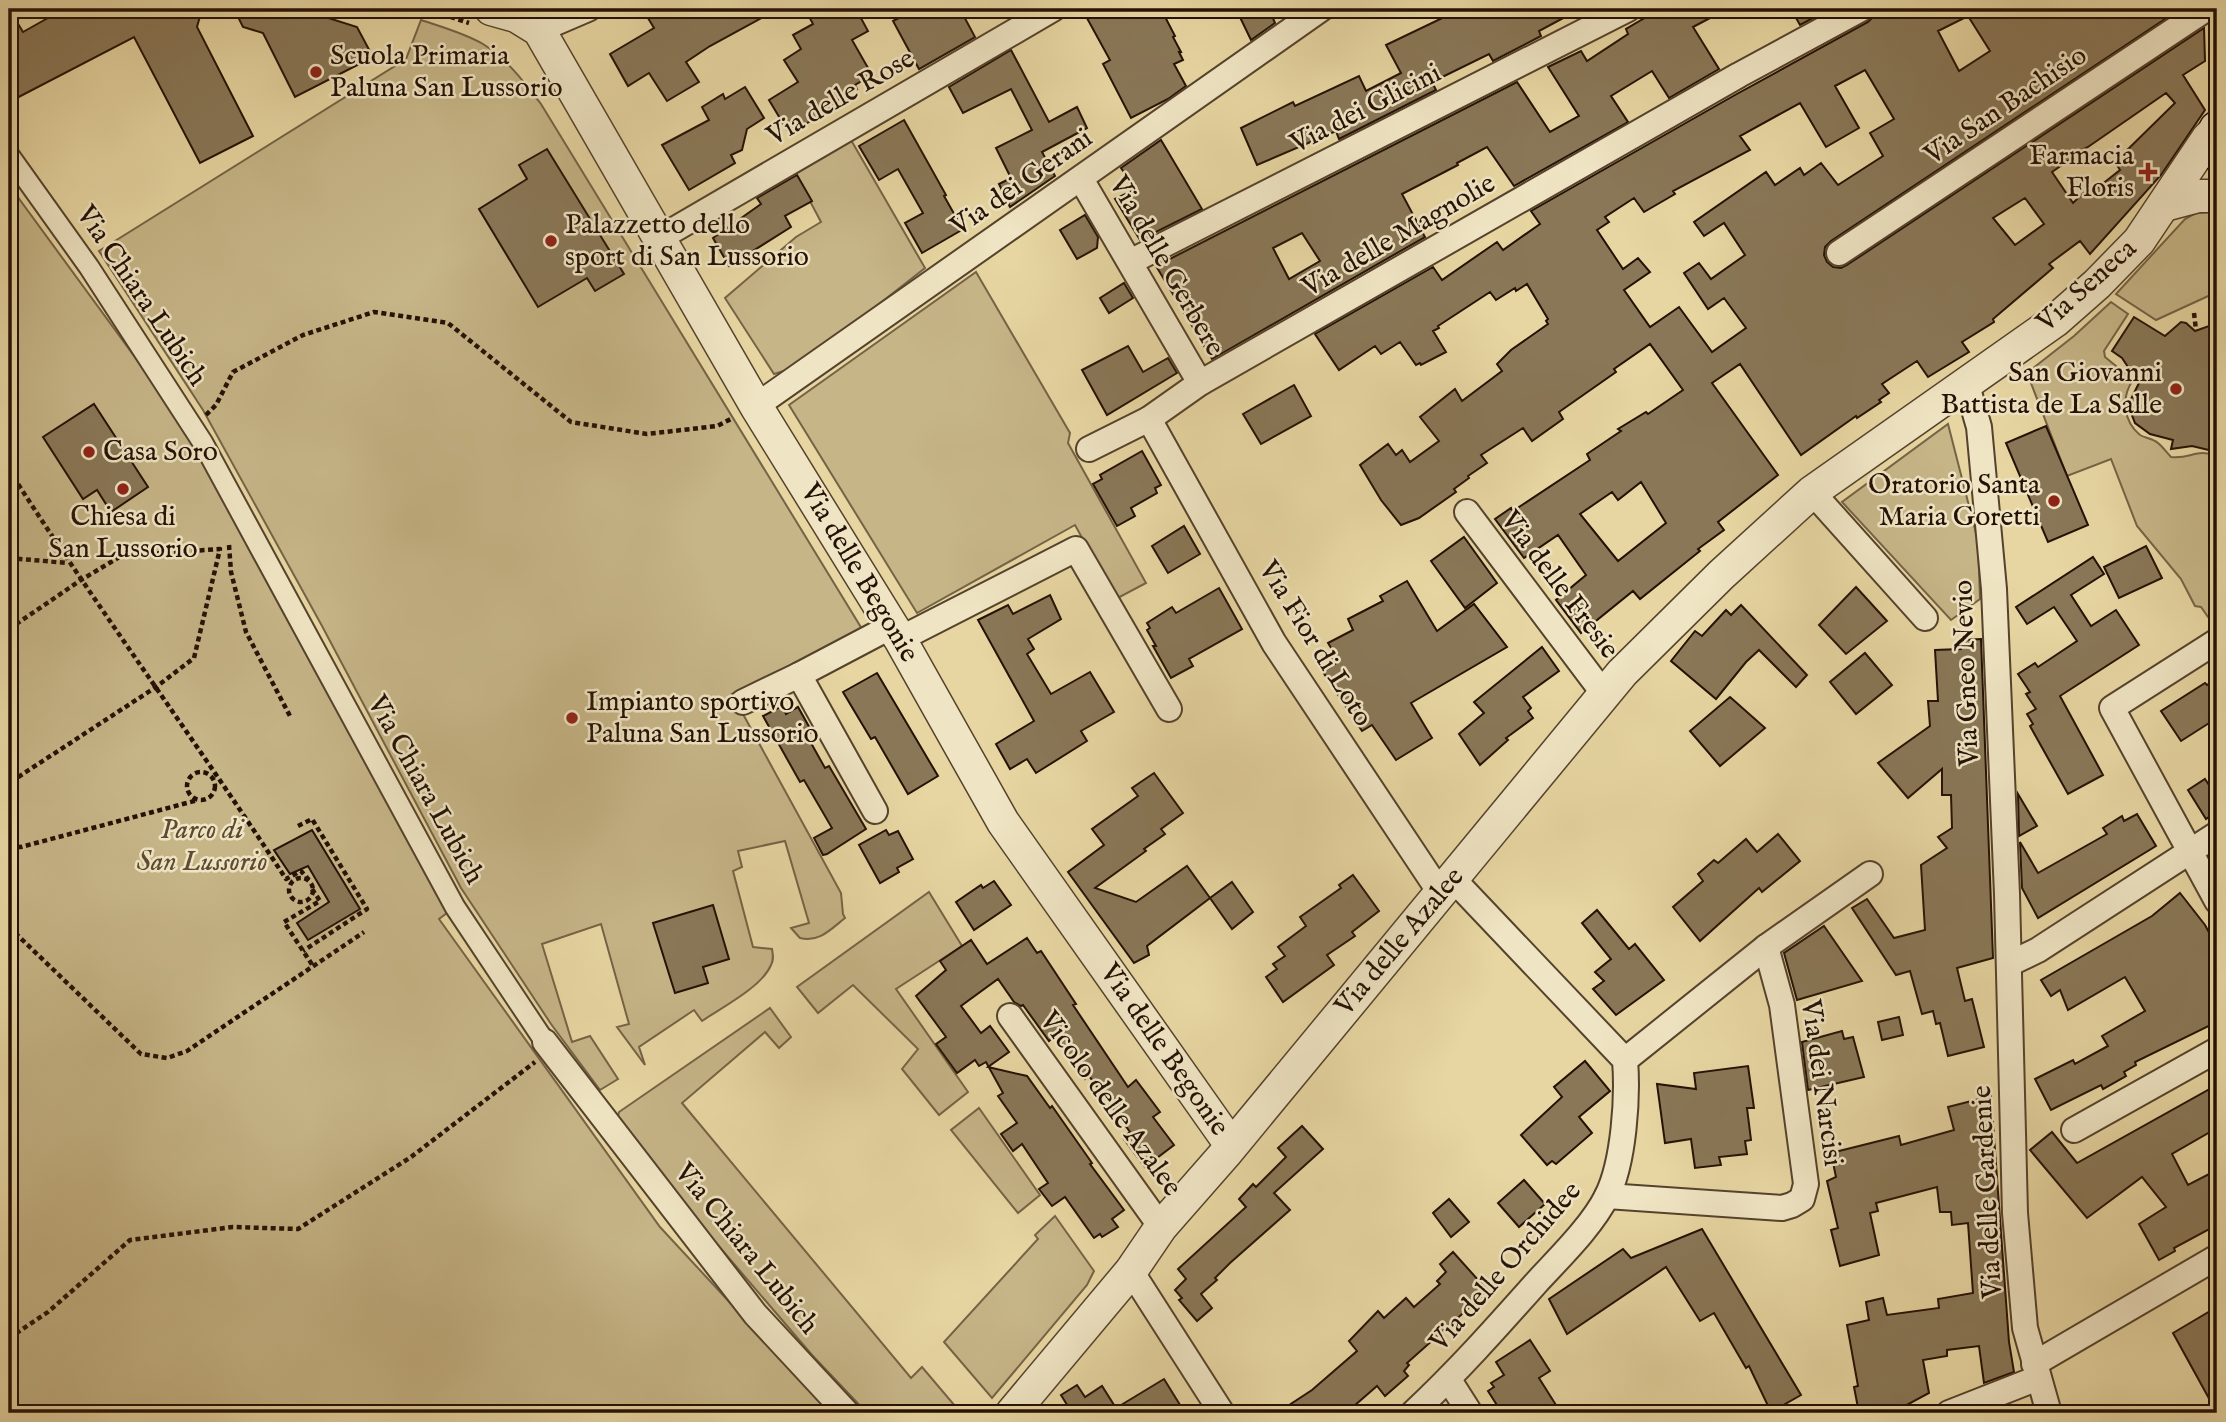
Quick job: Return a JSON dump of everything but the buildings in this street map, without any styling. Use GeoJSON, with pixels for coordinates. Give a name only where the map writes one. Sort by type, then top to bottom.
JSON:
{"type":"FeatureCollection","features":[{"type":"Feature","properties":{"kind":"main road"},"geometry":{"type":"LineString","coordinates":[[2217,129],[2214,139],[2217,153]]}},
{"type":"Feature","properties":{"kind":"street"},"geometry":{"type":"LineString","coordinates":[[491,9],[516,16],[539,30],[588,9]]}},
{"type":"Feature","properties":{"kind":"street","name":"Via delle Rose"},"geometry":{"type":"LineString","coordinates":[[658,239],[1053,9]]}},
{"type":"Feature","properties":{"kind":"street","name":"Via dei Gerani"},"geometry":{"type":"LineString","coordinates":[[756,406],[1321,9]]}},
{"type":"Feature","properties":{"kind":"street","name":"Via dei Glicini"},"geometry":{"type":"LineString","coordinates":[[1130,262],[1628,9]]}},
{"type":"Feature","properties":{"kind":"street","name":"Via delle Magnolie"},"geometry":{"type":"LineString","coordinates":[[1089,449],[1149,419],[1200,383],[1739,75],[1861,9]]}},
{"type":"Feature","properties":{"kind":"street","name":"Via San Bachisio"},"geometry":{"type":"LineString","coordinates":[[1839,253],[2210,17]]}},
{"type":"Feature","properties":{"kind":"street","name":"Via delle Begonie"},"geometry":{"type":"LineString","coordinates":[[539,30],[756,406],[896,632],[1003,822],[1231,1145]]}},
{"type":"Feature","properties":{"kind":"street","name":"Via Seneca"},"geometry":{"type":"LineString","coordinates":[[1966,382],[2055,321],[2097,284],[2172,202],[2208,138],[2217,129]]}},
{"type":"Feature","properties":{"kind":"street","name":"Via Chiara Lubich"},"geometry":{"type":"LineString","coordinates":[[9,155],[89,267],[194,429],[455,907],[548,1046],[755,1314],[847,1413]]}},
{"type":"Feature","properties":{"kind":"street","name":"Via Seneca"},"geometry":{"type":"LineString","coordinates":[[2172,202],[2217,169]]}},
{"type":"Feature","properties":{"kind":"street","name":"Via delle Gerbere"},"geometry":{"type":"LineString","coordinates":[[1081,179],[1200,383]]}},
{"type":"Feature","properties":{"kind":"street"},"geometry":{"type":"LineString","coordinates":[[2172,202],[2198,196],[2217,196]]}},
{"type":"Feature","properties":{"kind":"street","name":"Via delle Azalee"},"geometry":{"type":"LineString","coordinates":[[1012,1413],[1130,1271],[1161,1227],[1622,673],[1721,575],[1812,492],[1966,382]]}},
{"type":"Feature","properties":{"kind":"street","name":"Via Gneo Nevio"},"geometry":{"type":"LineString","coordinates":[[1966,382],[1979,427],[1992,554],[2009,964]]}},
{"type":"Feature","properties":{"kind":"street","name":"Via Fior di Loto"},"geometry":{"type":"LineString","coordinates":[[1149,419],[1274,643],[1447,886]]}},
{"type":"Feature","properties":{"kind":"street"},"geometry":{"type":"LineString","coordinates":[[1812,492],[1925,618]]}},
{"type":"Feature","properties":{"kind":"street","name":"Via delle Fresie"},"geometry":{"type":"LineString","coordinates":[[1467,512],[1604,694]]}},
{"type":"Feature","properties":{"kind":"street"},"geometry":{"type":"LineString","coordinates":[[743,702],[1076,549],[1169,709]]}},
{"type":"Feature","properties":{"kind":"street"},"geometry":{"type":"LineString","coordinates":[[2217,641],[2112,708],[2217,901]]}},
{"type":"Feature","properties":{"kind":"street"},"geometry":{"type":"LineString","coordinates":[[799,675],[875,811]]}},
{"type":"Feature","properties":{"kind":"street"},"geometry":{"type":"LineString","coordinates":[[2009,964],[2038,950],[2217,834]]}},
{"type":"Feature","properties":{"kind":"street"},"geometry":{"type":"LineString","coordinates":[[1447,886],[1625,1060],[1766,947],[1870,874]]}},
{"type":"Feature","properties":{"kind":"street","name":"Via dei Narcisi"},"geometry":{"type":"LineString","coordinates":[[1607,1196],[1782,1208],[1802,1199],[1806,1184],[1782,1005],[1766,947]]}},
{"type":"Feature","properties":{"kind":"street","name":"Via delle Gardenie"},"geometry":{"type":"LineString","coordinates":[[2009,964],[2015,1213],[2025,1328],[2049,1413]]}},
{"type":"Feature","properties":{"kind":"street","name":"Vicolo delle Azalee"},"geometry":{"type":"LineString","coordinates":[[1010,1016],[1161,1227]]}},
{"type":"Feature","properties":{"kind":"street"},"geometry":{"type":"LineString","coordinates":[[2074,1130],[2217,1050]]}},
{"type":"Feature","properties":{"kind":"street","name":"Via delle Orchidee"},"geometry":{"type":"LineString","coordinates":[[1413,1413],[1449,1380],[1576,1240],[1607,1196],[1619,1158],[1627,1082],[1625,1060]]}},
{"type":"Feature","properties":{"kind":"street"},"geometry":{"type":"LineString","coordinates":[[1949,1413],[2036,1371],[2217,1257]]}},
{"type":"Feature","properties":{"kind":"street"},"geometry":{"type":"LineString","coordinates":[[1130,1271],[1222,1413]]}},
{"type":"Feature","properties":{"kind":"street"},"geometry":{"type":"LineString","coordinates":[[1449,1380],[1470,1413]]}},
{"type":"Feature","properties":{"kind":"path"},"geometry":{"type":"LineString","coordinates":[[2210,17],[2217,129]]}},
{"type":"Feature","properties":{"kind":"path"},"geometry":{"type":"LineString","coordinates":[[194,429],[216,405],[233,372],[303,335],[374,312],[448,323],[571,422],[648,434],[718,426],[756,406]]}},
{"type":"Feature","properties":{"kind":"path"},"geometry":{"type":"LineString","coordinates":[[2194,313],[2196,330]]}},
{"type":"Feature","properties":{"kind":"path"},"geometry":{"type":"LineString","coordinates":[[9,486],[10,472]]}},
{"type":"Feature","properties":{"kind":"path"},"geometry":{"type":"LineString","coordinates":[[10,472],[69,563],[229,791],[286,879],[301,871],[309,880],[320,901],[284,922],[313,966]]}},
{"type":"Feature","properties":{"kind":"path"},"geometry":{"type":"LineString","coordinates":[[229,545],[232,572],[246,632],[290,718]]}},
{"type":"Feature","properties":{"kind":"path"},"geometry":{"type":"LineString","coordinates":[[9,629],[121,556],[220,549],[194,657],[156,687],[9,782]]}},
{"type":"Feature","properties":{"kind":"path"},"geometry":{"type":"LineString","coordinates":[[9,558],[69,563]]}},
{"type":"Feature","properties":{"kind":"path"},"geometry":{"type":"LineString","coordinates":[[198,800],[190,796],[187,788],[191,775],[200,772],[209,774],[215,787],[229,791]]}},
{"type":"Feature","properties":{"kind":"path"},"geometry":{"type":"LineString","coordinates":[[9,846],[21,847],[208,799],[215,787]]}},
{"type":"Feature","properties":{"kind":"path"},"geometry":{"type":"LineString","coordinates":[[298,826],[312,819],[366,909],[303,951]]}},
{"type":"Feature","properties":{"kind":"path"},"geometry":{"type":"LineString","coordinates":[[309,880],[294,880],[289,886],[289,894],[294,900],[302,902],[309,898],[312,889]]}},
{"type":"Feature","properties":{"kind":"path"},"geometry":{"type":"LineString","coordinates":[[9,927],[141,1054],[167,1058],[187,1051],[364,932]]}},
{"type":"Feature","properties":{"kind":"path"},"geometry":{"type":"LineString","coordinates":[[9,1338],[48,1312],[130,1240],[233,1227],[298,1229],[411,1157],[548,1046]]}},
{"type":"Feature","properties":{"kind":"green space"},"geometry":{"type":"Polygon","coordinates":[[[421,20],[453,30],[492,50],[515,71],[541,104],[862,629],[799,668],[732,694],[841,893],[845,918],[819,937],[800,938],[791,928],[809,923],[785,841],[738,851],[742,867],[733,871],[753,947],[772,949],[772,963],[750,989],[702,1021],[694,1010],[639,1047],[645,1065],[617,1027],[629,1024],[601,924],[542,944],[572,1042],[590,1036],[618,1079],[600,1090],[551,1024],[461,888],[322,626],[203,410],[99,251],[406,59],[421,20]]]}},
{"type":"Feature","properties":{"kind":"green space"},"geometry":{"type":"Polygon","coordinates":[[[851,140],[925,268],[800,366],[774,374],[725,298],[796,237],[821,222],[795,173],[851,140]]]}},
{"type":"Feature","properties":{"kind":"green space","name":"Parco di San Lussorio"},"geometry":{"type":"Polygon","coordinates":[[[9,185],[219,472],[455,907],[439,919],[660,1227],[832,1413],[9,1413],[9,185]]]}},
{"type":"Feature","properties":{"kind":"green space"},"geometry":{"type":"Polygon","coordinates":[[[2196,213],[2217,213],[2217,292],[2156,320],[2116,294],[2185,219],[2196,213]]]}},
{"type":"Feature","properties":{"kind":"green space"},"geometry":{"type":"Polygon","coordinates":[[[976,272],[1070,433],[1068,443],[1146,583],[1116,599],[1075,525],[917,613],[789,405],[976,272]]]}},
{"type":"Feature","properties":{"kind":"green space"},"geometry":{"type":"Polygon","coordinates":[[[2111,302],[2128,314],[2104,351],[2105,357],[2133,380],[2125,401],[2127,416],[2134,429],[2140,435],[2157,442],[2171,457],[2199,453],[2217,456],[2217,612],[2208,617],[2201,607],[2195,606],[2181,579],[2137,526],[2111,459],[2067,476],[2027,373],[2111,302]]]}},
{"type":"Feature","properties":{"kind":"green space"},"geometry":{"type":"Polygon","coordinates":[[[1948,424],[1978,541],[1980,599],[1951,620],[1842,502],[1948,424]]]}},
{"type":"Feature","properties":{"kind":"green space"},"geometry":{"type":"Polygon","coordinates":[[[929,892],[962,946],[896,989],[968,1092],[939,1115],[902,1069],[918,1049],[853,985],[818,1013],[797,987],[929,892]]]}},
{"type":"Feature","properties":{"kind":"green space"},"geometry":{"type":"Polygon","coordinates":[[[770,1008],[791,1037],[779,1048],[765,1032],[682,1103],[911,1378],[922,1367],[961,1413],[867,1413],[812,1355],[687,1209],[618,1116],[619,1112],[770,1008]]]}},
{"type":"Feature","properties":{"kind":"green space"},"geometry":{"type":"Polygon","coordinates":[[[979,1108],[1040,1195],[1018,1213],[951,1130],[979,1108]]]}},
{"type":"Feature","properties":{"kind":"green space"},"geometry":{"type":"Polygon","coordinates":[[[1055,1216],[1094,1271],[1087,1285],[992,1398],[944,1342],[1038,1239],[1035,1235],[1055,1216]]]}},
{"type":"Feature","properties":{"kind":"place","name":"Scuola Primaria Paluna San Lussorio"},"geometry":{"type":"Point","coordinates":[316,72]}},
{"type":"Feature","properties":{"kind":"place","name":"Farmacia Floris"},"geometry":{"type":"Point","coordinates":[2148,172]}},
{"type":"Feature","properties":{"kind":"place","name":"Palazzetto dello sport di San Lussorio"},"geometry":{"type":"Point","coordinates":[551,241]}},
{"type":"Feature","properties":{"kind":"place","name":"San Giovanni Battista de La Salle"},"geometry":{"type":"Point","coordinates":[2176,389]}},
{"type":"Feature","properties":{"kind":"place","name":"Casa Soro"},"geometry":{"type":"Point","coordinates":[89,452]}},
{"type":"Feature","properties":{"kind":"place","name":"Chiesa di San Lussorio"},"geometry":{"type":"Point","coordinates":[123,489]}},
{"type":"Feature","properties":{"kind":"place","name":"Oratorio Santa Maria Goretti"},"geometry":{"type":"Point","coordinates":[2054,501]}},
{"type":"Feature","properties":{"kind":"place","name":"Impianto sportivo Paluna San Lussorio"},"geometry":{"type":"Point","coordinates":[572,718]}}]}
